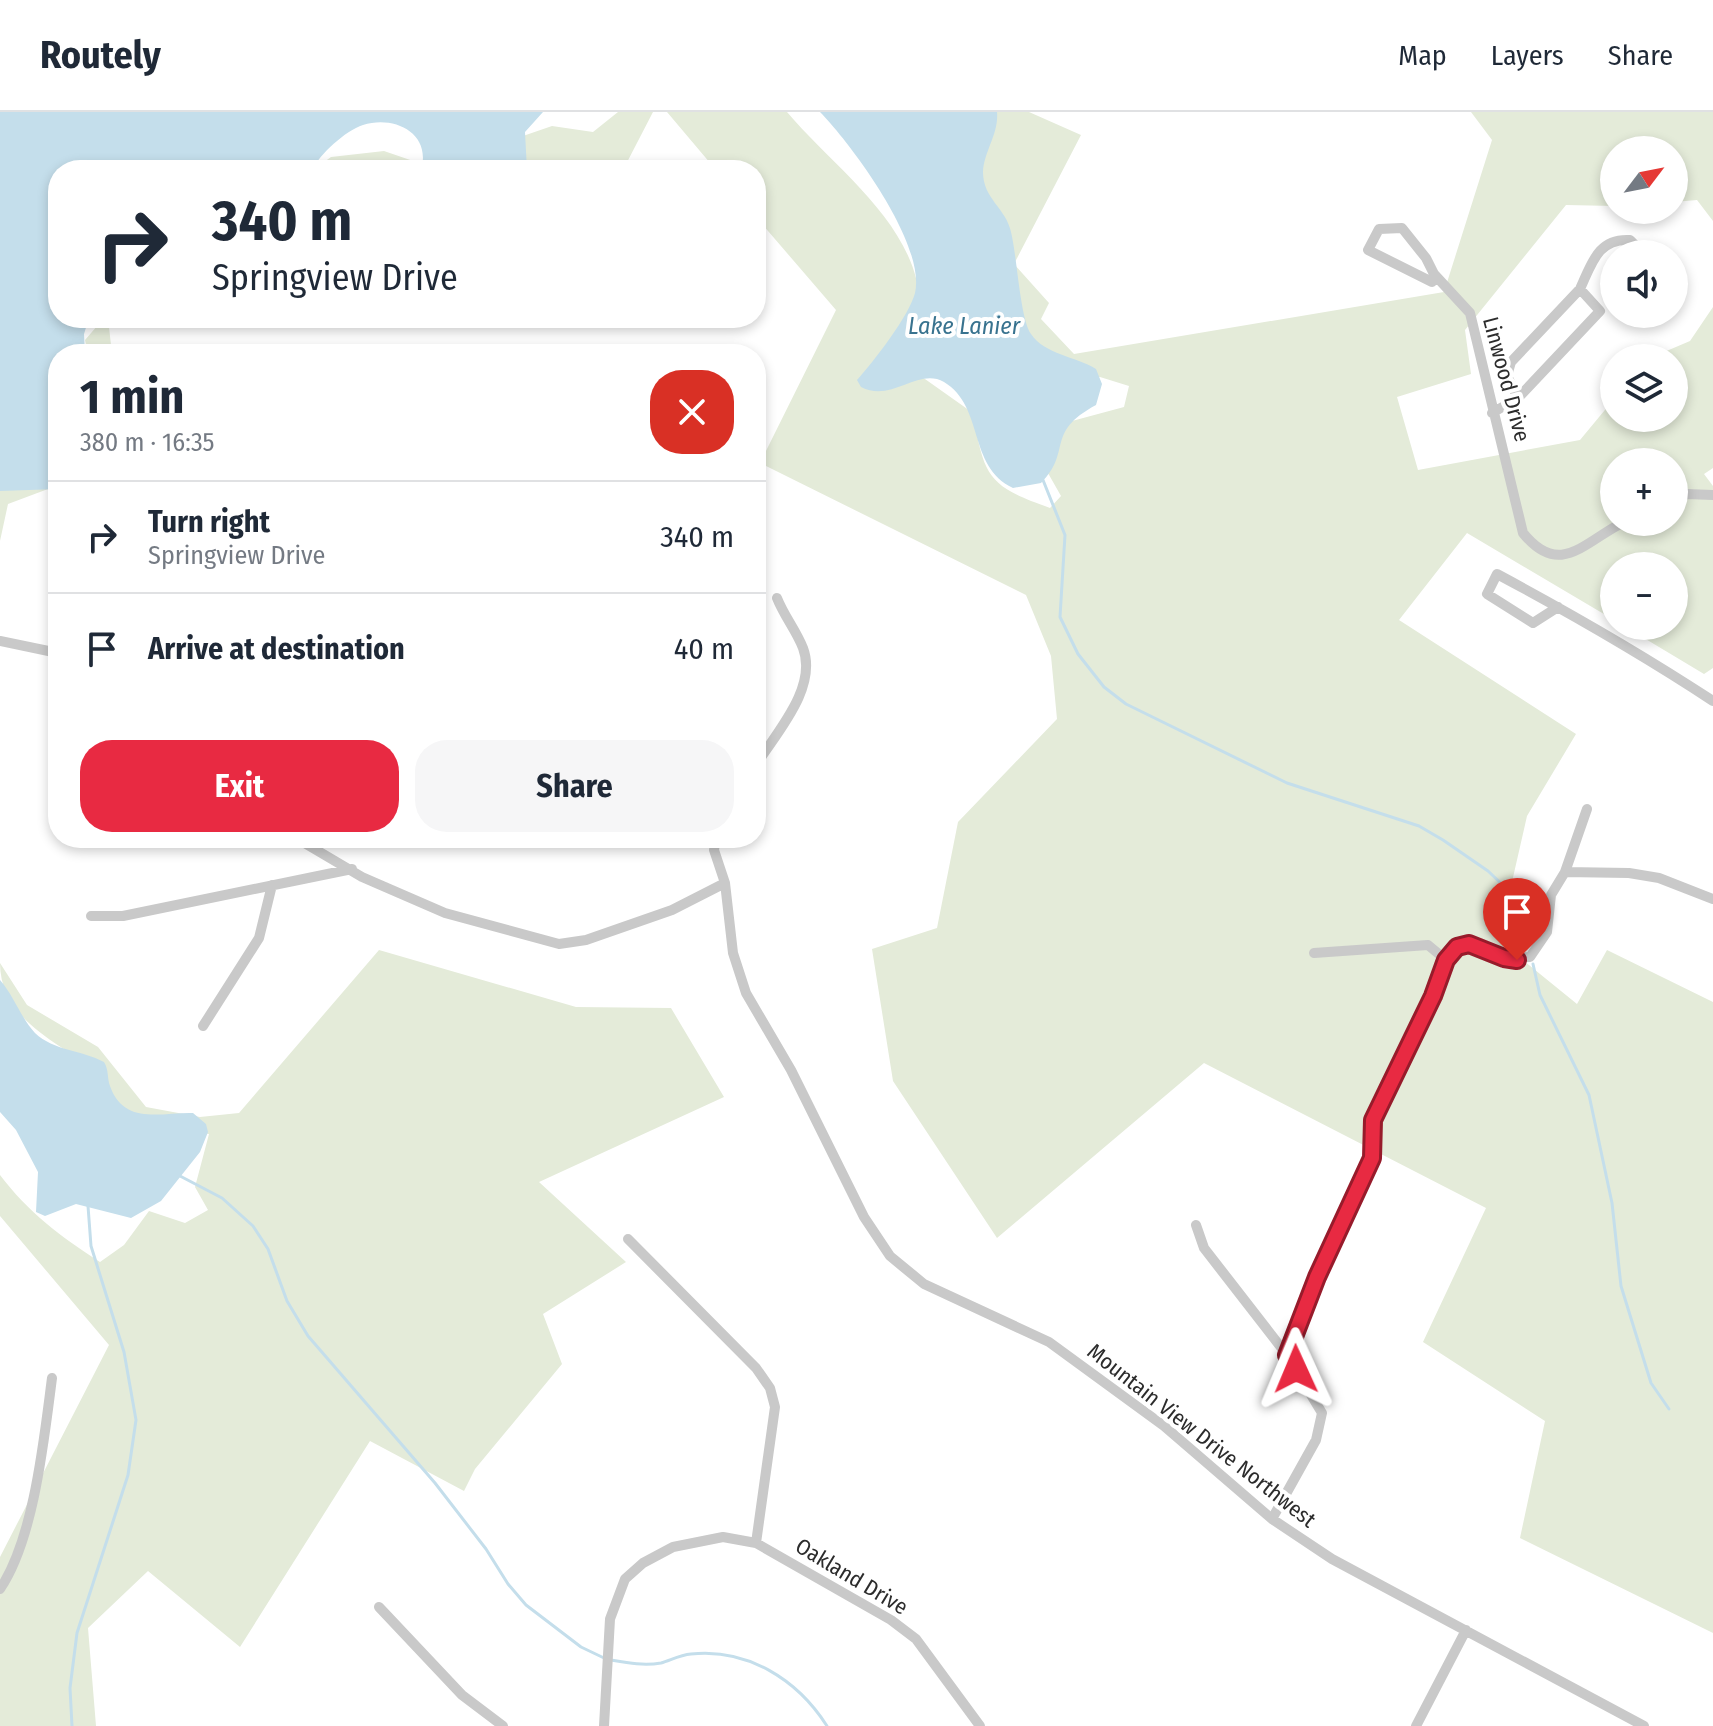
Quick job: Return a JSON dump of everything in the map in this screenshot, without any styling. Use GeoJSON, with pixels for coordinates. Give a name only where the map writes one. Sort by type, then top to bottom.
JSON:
{"type":"FeatureCollection","features":[{"type":"Feature","properties":{"kind":"street","name":"Linwood Drive"},"geometry":{"type":"LineString","coordinates":[[1434,274],[1432,282],[1368,250],[1379,229],[1402,228],[1426,258],[1434,274],[1470,313],[1492,413],[1508,460],[1510,488],[1523,533],[1536,549],[1554,556],[1574,554],[1600,534]]}},
{"type":"Feature","properties":{"kind":"street"},"geometry":{"type":"LineString","coordinates":[[1518,398],[1507,376],[1511,362],[1580,289],[1600,249]]}},
{"type":"Feature","properties":{"kind":"street"},"geometry":{"type":"LineString","coordinates":[[1492,413],[1518,398],[1600,311],[1580,289]]}},
{"type":"Feature","properties":{"kind":"street"},"geometry":{"type":"LineString","coordinates":[[1688,494],[1713,495]]}},
{"type":"Feature","properties":{"kind":"street"},"geometry":{"type":"LineString","coordinates":[[1558,607],[1533,623],[1487,594],[1497,574],[1558,607],[1713,701]]}},
{"type":"Feature","properties":{"kind":"street"},"geometry":{"type":"LineString","coordinates":[[766,749],[794,706],[805,668],[804,651],[786,621],[777,598]]}},
{"type":"Feature","properties":{"kind":"street"},"geometry":{"type":"LineString","coordinates":[[0,641],[48,651]]}},
{"type":"Feature","properties":{"kind":"street"},"geometry":{"type":"LineString","coordinates":[[1287,1355],[1317,1277],[1372,1158],[1373,1120],[1433,996],[1446,960],[1457,947],[1469,944],[1504,958],[1530,957],[1547,932],[1551,895],[1565,872],[1587,809]]}},
{"type":"Feature","properties":{"kind":"street"},"geometry":{"type":"LineString","coordinates":[[314,848],[445,913],[559,944],[586,940],[672,910],[725,883]]}},
{"type":"Feature","properties":{"kind":"street","name":"Mountain View Drive Northwest"},"geometry":{"type":"LineString","coordinates":[[714,848],[725,883],[733,953],[746,993],[791,1070],[864,1217],[890,1256],[924,1284],[1049,1342],[1164,1426],[1272,1519],[1332,1559],[1644,1726]]}},
{"type":"Feature","properties":{"kind":"street"},"geometry":{"type":"LineString","coordinates":[[91,916],[123,916],[352,869]]}},
{"type":"Feature","properties":{"kind":"street"},"geometry":{"type":"LineString","coordinates":[[1565,872],[1644,875],[1713,899]]}},
{"type":"Feature","properties":{"kind":"street"},"geometry":{"type":"LineString","coordinates":[[203,1026],[259,938],[272,885]]}},
{"type":"Feature","properties":{"kind":"street"},"geometry":{"type":"LineString","coordinates":[[1314,953],[1428,945],[1446,960]]}},
{"type":"Feature","properties":{"kind":"street"},"geometry":{"type":"LineString","coordinates":[[1196,1225],[1204,1248],[1287,1355],[1322,1413],[1316,1440],[1272,1519]]}},
{"type":"Feature","properties":{"kind":"street"},"geometry":{"type":"LineString","coordinates":[[604,1726],[610,1619],[625,1579],[643,1563],[698,1539],[723,1537],[756,1543],[775,1407],[770,1388],[756,1368],[660,1275],[628,1239]]}},
{"type":"Feature","properties":{"kind":"street"},"geometry":{"type":"LineString","coordinates":[[0,1589],[24,1528],[41,1458],[52,1378]]}},
{"type":"Feature","properties":{"kind":"street","name":"Oakland Drive"},"geometry":{"type":"LineString","coordinates":[[756,1543],[891,1620],[916,1639],[980,1726]]}},
{"type":"Feature","properties":{"kind":"street"},"geometry":{"type":"LineString","coordinates":[[379,1607],[450,1684],[503,1726]]}},
{"type":"Feature","properties":{"kind":"street"},"geometry":{"type":"LineString","coordinates":[[1416,1726],[1466,1630]]}},
{"type":"Feature","properties":{"kind":"green space"},"geometry":{"type":"Polygon","coordinates":[[[618,112],[653,112],[628,160],[520,160],[523,136],[552,126],[593,132],[618,112]]]}},
{"type":"Feature","properties":{"kind":"green space"},"geometry":{"type":"Polygon","coordinates":[[[667,112],[787,112],[850,177],[890,224],[916,277],[920,306],[908,367],[973,413],[986,465],[1001,485],[1050,508],[1061,496],[1040,459],[1046,428],[1124,407],[1129,386],[1100,377],[1069,379],[1021,343],[957,112],[1029,112],[1081,135],[1014,264],[1049,303],[1041,319],[1074,354],[1444,292],[1492,140],[1471,112],[1713,112],[1713,221],[1697,200],[1688,201],[1688,136],[1600,136],[1600,206],[1566,205],[1465,330],[1471,374],[1397,397],[1418,470],[1580,440],[1600,416],[1600,432],[1688,432],[1688,344],[1683,344],[1690,341],[1713,307],[1713,468],[1704,474],[1713,486],[1713,668],[1704,674],[1647,640],[1688,640],[1688,552],[1600,552],[1600,612],[1467,533],[1399,620],[1576,734],[1527,816],[1501,930],[1518,956],[1577,1004],[1607,950],[1713,1002],[1713,1633],[1520,1538],[1545,1421],[1423,1342],[1486,1208],[1204,1063],[997,1238],[893,1081],[872,949],[937,928],[958,822],[1057,719],[1051,656],[1026,595],[766,466],[766,451],[836,310],[766,229],[766,160],[708,160],[667,112]]]}},
{"type":"Feature","properties":{"kind":"green space"},"geometry":{"type":"Polygon","coordinates":[[[384,151],[410,160],[327,160],[384,151]]]}},
{"type":"Feature","properties":{"kind":"green space"},"geometry":{"type":"Polygon","coordinates":[[[95,328],[109,328],[111,344],[86,344],[85,340],[95,328]]]}},
{"type":"Feature","properties":{"kind":"green space"},"geometry":{"type":"Polygon","coordinates":[[[16,476],[48,478],[48,489],[8,504],[0,541],[0,491],[16,476]]]}},
{"type":"Feature","properties":{"kind":"green space"},"geometry":{"type":"Polygon","coordinates":[[[379,950],[576,1007],[671,1008],[724,1097],[539,1182],[626,1262],[543,1314],[562,1364],[475,1469],[464,1491],[370,1441],[240,1647],[148,1571],[88,1628],[96,1726],[0,1726],[0,1557],[109,1345],[0,1216],[0,1175],[46,1223],[100,1262],[124,1245],[149,1211],[185,1223],[208,1210],[195,1187],[209,1134],[160,1129],[107,1102],[101,1073],[51,1040],[21,1015],[3,983],[0,963],[27,1005],[98,1047],[146,1107],[200,1117],[239,1113],[379,950]]]}},
{"type":"Feature","properties":{"kind":"water"},"geometry":{"type":"Polygon","coordinates":[[[0,112],[543,112],[525,132],[526,160],[423,160],[421,146],[408,130],[398,125],[375,123],[356,128],[319,160],[48,160],[48,328],[86,328],[84,344],[48,344],[48,489],[0,491],[0,112]]]}},
{"type":"Feature","properties":{"kind":"water","name":"Lake Lanier"},"geometry":{"type":"Polygon","coordinates":[[[820,112],[997,112],[996,128],[984,164],[984,181],[1011,232],[1027,326],[1037,341],[1052,351],[1096,369],[1102,384],[1096,405],[1070,424],[1056,461],[1041,483],[1013,488],[999,478],[982,451],[966,406],[944,382],[924,379],[883,391],[861,387],[857,380],[906,314],[915,293],[915,273],[909,249],[884,197],[820,112]]]}},
{"type":"Feature","properties":{"kind":"water"},"geometry":{"type":"Polygon","coordinates":[[[0,980],[35,1033],[59,1047],[104,1062],[116,1099],[125,1107],[145,1114],[193,1113],[206,1124],[208,1132],[200,1152],[161,1201],[131,1218],[76,1204],[45,1216],[36,1212],[38,1172],[16,1130],[0,1112],[0,980]]]}},
{"type":"Feature","properties":{"kind":"waterway"},"geometry":{"type":"LineString","coordinates":[[1043,480],[1065,535],[1060,617],[1078,654],[1104,687],[1126,704],[1287,783],[1419,826],[1443,840],[1488,871],[1508,890],[1525,947]]}},
{"type":"Feature","properties":{"kind":"waterway"},"geometry":{"type":"LineString","coordinates":[[1533,964],[1540,995],[1589,1095],[1612,1203],[1621,1286],[1651,1383],[1669,1409]]}},
{"type":"Feature","properties":{"kind":"waterway"},"geometry":{"type":"LineString","coordinates":[[180,1176],[222,1198],[253,1226],[268,1249],[287,1301],[308,1336],[435,1483],[526,1605],[581,1647],[604,1658]]}},
{"type":"Feature","properties":{"kind":"waterway"},"geometry":{"type":"LineString","coordinates":[[72,1726],[70,1688],[77,1633],[128,1475],[136,1420],[124,1352],[91,1246],[88,1206]]}},
{"type":"Feature","properties":{"kind":"waterway"},"geometry":{"type":"LineString","coordinates":[[611,1660],[655,1664],[687,1655],[712,1653],[732,1656],[769,1670],[786,1681],[815,1709],[827,1726]]}},
{"type":"Feature","properties":{"kind":"route"},"geometry":{"type":"LineString","coordinates":[[1296,1369],[1287,1355],[1317,1277],[1372,1158],[1373,1120],[1433,996],[1446,960],[1457,947],[1469,944],[1517,960]]}}]}
